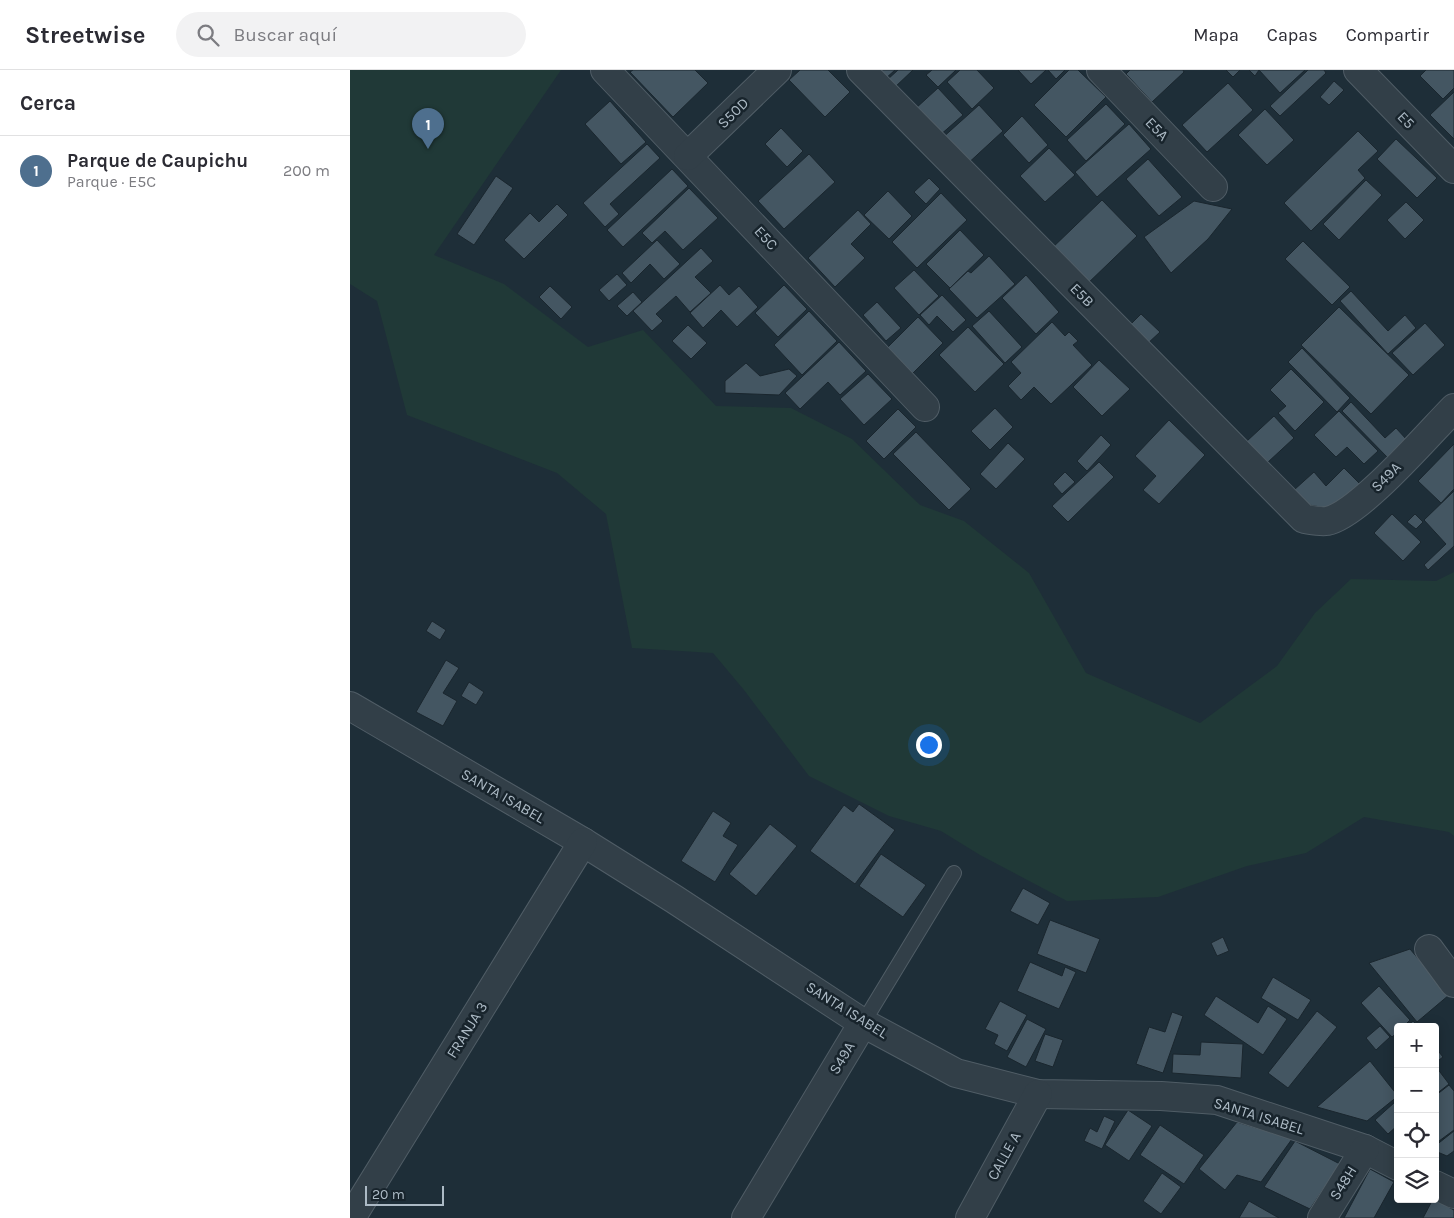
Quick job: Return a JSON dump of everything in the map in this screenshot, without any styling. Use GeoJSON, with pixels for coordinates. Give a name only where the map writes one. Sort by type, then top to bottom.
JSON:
{"type":"FeatureCollection","features":[{"type":"Feature","properties":{"kind":"street","name":"E5C"},"geometry":{"type":"LineString","coordinates":[[605,70],[925,407]]}},
{"type":"Feature","properties":{"kind":"street","name":"S50D"},"geometry":{"type":"LineString","coordinates":[[688,156],[778,70]]}},
{"type":"Feature","properties":{"kind":"street","name":"E5B"},"geometry":{"type":"LineString","coordinates":[[861,70],[1304,519]]}},
{"type":"Feature","properties":{"kind":"street","name":"E5A"},"geometry":{"type":"LineString","coordinates":[[1101,70],[1213,187]]}},
{"type":"Feature","properties":{"kind":"street","name":"E5"},"geometry":{"type":"LineString","coordinates":[[1358,70],[1454,169]]}},
{"type":"Feature","properties":{"kind":"street","name":"S49A"},"geometry":{"type":"LineString","coordinates":[[1304,519],[1327,521],[1345,512],[1370,493],[1454,408]]}},
{"type":"Feature","properties":{"kind":"street","name":"SANTA ISABEL"},"geometry":{"type":"LineString","coordinates":[[350,706],[583,842],[674,899],[863,1023],[956,1073],[1038,1094],[1161,1096],[1217,1100],[1365,1149],[1394,1164]]}},
{"type":"Feature","properties":{"kind":"street","name":"FRANJA 3"},"geometry":{"type":"LineString","coordinates":[[351,1218],[583,842]]}},
{"type":"Feature","properties":{"kind":"street"},"geometry":{"type":"LineString","coordinates":[[1429,949],[1454,982]]}},
{"type":"Feature","properties":{"kind":"street","name":"S49A"},"geometry":{"type":"LineString","coordinates":[[746,1218],[863,1023]]}},
{"type":"Feature","properties":{"kind":"street","name":"CALLE A"},"geometry":{"type":"LineString","coordinates":[[970,1218],[1038,1094]]}},
{"type":"Feature","properties":{"kind":"street","name":"S48H"},"geometry":{"type":"LineString","coordinates":[[1322,1218],[1365,1149]]}},
{"type":"Feature","properties":{"kind":"street"},"geometry":{"type":"LineString","coordinates":[[1439,1187],[1454,1194]]}},
{"type":"Feature","properties":{"kind":"lane","name":"S49A"},"geometry":{"type":"LineString","coordinates":[[863,1023],[954,873]]}},
{"type":"Feature","properties":{"kind":"green space"},"geometry":{"type":"Polygon","coordinates":[[[350,70],[561,70],[434,255],[504,284],[588,347],[643,330],[716,406],[791,408],[852,439],[920,505],[964,521],[1029,573],[1086,673],[1200,723],[1277,666],[1315,613],[1351,579],[1436,581],[1454,572],[1454,836],[1449,832],[1364,817],[1306,853],[1247,866],[1158,897],[1067,901],[980,855],[941,831],[889,816],[809,776],[744,690],[713,653],[632,648],[606,514],[557,473],[407,415],[377,301],[350,284],[350,70]]]}},
{"type":"Feature","properties":{"kind":"building"},"geometry":{"type":"Polygon","coordinates":[[[633,70],[695,70],[708,83],[673,117],[630,72],[633,70]]]}},
{"type":"Feature","properties":{"kind":"building"},"geometry":{"type":"Polygon","coordinates":[[[800,70],[828,70],[850,92],[825,117],[789,80],[800,70]]]}},
{"type":"Feature","properties":{"kind":"building"},"geometry":{"type":"Polygon","coordinates":[[[877,70],[895,70],[885,79],[877,70]]]}},
{"type":"Feature","properties":{"kind":"building"},"geometry":{"type":"Polygon","coordinates":[[[898,70],[913,70],[894,88],[887,80],[898,70]]]}},
{"type":"Feature","properties":{"kind":"building"},"geometry":{"type":"Polygon","coordinates":[[[932,70],[956,70],[938,87],[926,75],[932,70]]]}},
{"type":"Feature","properties":{"kind":"building"},"geometry":{"type":"Polygon","coordinates":[[[960,70],[977,70],[994,88],[972,109],[947,82],[960,70]]]}},
{"type":"Feature","properties":{"kind":"building"},"geometry":{"type":"Polygon","coordinates":[[[1018,70],[1046,70],[1031,84],[1018,70]]]}},
{"type":"Feature","properties":{"kind":"building"},"geometry":{"type":"Polygon","coordinates":[[[1048,70],[1065,70],[1056,79],[1048,70]]]}},
{"type":"Feature","properties":{"kind":"building"},"geometry":{"type":"Polygon","coordinates":[[[1069,70],[1078,70],[1106,97],[1066,137],[1034,105],[1069,70]]]}},
{"type":"Feature","properties":{"kind":"building"},"geometry":{"type":"Polygon","coordinates":[[[1130,70],[1183,70],[1184,72],[1152,102],[1126,74],[1130,70]]]}},
{"type":"Feature","properties":{"kind":"building"},"geometry":{"type":"Polygon","coordinates":[[[1226,70],[1240,70],[1233,77],[1226,70]]]}},
{"type":"Feature","properties":{"kind":"building"},"geometry":{"type":"Polygon","coordinates":[[[1249,70],[1259,70],[1255,76],[1249,70]]]}},
{"type":"Feature","properties":{"kind":"building"},"geometry":{"type":"Polygon","coordinates":[[[1259,70],[1305,70],[1280,93],[1259,70]]]}},
{"type":"Feature","properties":{"kind":"building"},"geometry":{"type":"Polygon","coordinates":[[[1308,70],[1324,70],[1326,73],[1280,116],[1270,106],[1308,70]]]}},
{"type":"Feature","properties":{"kind":"building"},"geometry":{"type":"Polygon","coordinates":[[[1426,70],[1454,70],[1454,88],[1443,99],[1420,76],[1426,70]]]}},
{"type":"Feature","properties":{"kind":"building"},"geometry":{"type":"Polygon","coordinates":[[[1334,81],[1344,90],[1329,105],[1320,97],[1334,81]]]}},
{"type":"Feature","properties":{"kind":"building"},"geometry":{"type":"Polygon","coordinates":[[[1228,83],[1253,110],[1207,152],[1182,125],[1228,83]]]}},
{"type":"Feature","properties":{"kind":"building"},"geometry":{"type":"Polygon","coordinates":[[[938,88],[963,115],[939,136],[915,109],[938,88]]]}},
{"type":"Feature","properties":{"kind":"building"},"geometry":{"type":"Polygon","coordinates":[[[1454,92],[1454,139],[1430,115],[1454,92]]]}},
{"type":"Feature","properties":{"kind":"building"},"geometry":{"type":"Polygon","coordinates":[[[610,101],[646,142],[621,164],[585,124],[610,101]]]}},
{"type":"Feature","properties":{"kind":"building"},"geometry":{"type":"Polygon","coordinates":[[[1106,104],[1125,124],[1086,161],[1067,140],[1106,104]]]}},
{"type":"Feature","properties":{"kind":"building"},"geometry":{"type":"Polygon","coordinates":[[[979,105],[1003,131],[964,167],[940,140],[979,105]]]}},
{"type":"Feature","properties":{"kind":"building"},"geometry":{"type":"Polygon","coordinates":[[[1265,109],[1294,140],[1267,165],[1238,135],[1265,109]]]}},
{"type":"Feature","properties":{"kind":"building"},"geometry":{"type":"Polygon","coordinates":[[[1022,116],[1048,145],[1029,163],[1003,135],[1022,116]]]}},
{"type":"Feature","properties":{"kind":"building"},"geometry":{"type":"Polygon","coordinates":[[[1129,124],[1151,149],[1097,197],[1075,172],[1129,124]]]}},
{"type":"Feature","properties":{"kind":"building"},"geometry":{"type":"Polygon","coordinates":[[[781,128],[803,151],[787,167],[765,144],[781,128]]]}},
{"type":"Feature","properties":{"kind":"building"},"geometry":{"type":"Polygon","coordinates":[[[1358,131],[1378,151],[1358,170],[1365,178],[1311,231],[1284,203],[1358,131]]]}},
{"type":"Feature","properties":{"kind":"building"},"geometry":{"type":"Polygon","coordinates":[[[1396,139],[1437,178],[1417,198],[1377,159],[1396,139]]]}},
{"type":"Feature","properties":{"kind":"building"},"geometry":{"type":"Polygon","coordinates":[[[647,144],[660,158],[610,204],[619,214],[605,227],[583,203],[647,144]]]}},
{"type":"Feature","properties":{"kind":"building"},"geometry":{"type":"Polygon","coordinates":[[[1049,148],[1075,175],[1045,202],[1020,176],[1049,148]]]}},
{"type":"Feature","properties":{"kind":"building"},"geometry":{"type":"Polygon","coordinates":[[[809,154],[835,182],[784,229],[758,201],[809,154]]]}},
{"type":"Feature","properties":{"kind":"building"},"geometry":{"type":"Polygon","coordinates":[[[1148,159],[1182,197],[1159,216],[1126,179],[1148,159]]]}},
{"type":"Feature","properties":{"kind":"building"},"geometry":{"type":"Polygon","coordinates":[[[672,169],[688,186],[623,247],[607,230],[672,169]]]}},
{"type":"Feature","properties":{"kind":"building"},"geometry":{"type":"Polygon","coordinates":[[[496,176],[513,188],[474,245],[457,234],[496,176]]]}},
{"type":"Feature","properties":{"kind":"building"},"geometry":{"type":"Polygon","coordinates":[[[929,178],[940,189],[926,204],[914,192],[929,178]]]}},
{"type":"Feature","properties":{"kind":"building"},"geometry":{"type":"Polygon","coordinates":[[[1366,180],[1382,195],[1339,240],[1323,224],[1366,180]]]}},
{"type":"Feature","properties":{"kind":"building"},"geometry":{"type":"Polygon","coordinates":[[[689,188],[718,218],[683,250],[665,231],[652,243],[642,233],[689,188]]]}},
{"type":"Feature","properties":{"kind":"building"},"geometry":{"type":"Polygon","coordinates":[[[888,191],[912,216],[889,239],[864,215],[888,191]]]}},
{"type":"Feature","properties":{"kind":"building"},"geometry":{"type":"Polygon","coordinates":[[[941,193],[967,220],[917,268],[892,242],[941,193]]]}},
{"type":"Feature","properties":{"kind":"building"},"geometry":{"type":"Polygon","coordinates":[[[1102,200],[1137,236],[1084,287],[1049,251],[1102,200]]]}},
{"type":"Feature","properties":{"kind":"building"},"geometry":{"type":"Polygon","coordinates":[[[1194,201],[1232,209],[1208,239],[1171,273],[1144,237],[1194,201]]]}},
{"type":"Feature","properties":{"kind":"building"},"geometry":{"type":"Polygon","coordinates":[[[1406,202],[1424,220],[1405,239],[1387,220],[1406,202]]]}},
{"type":"Feature","properties":{"kind":"building"},"geometry":{"type":"Polygon","coordinates":[[[557,204],[568,215],[524,259],[504,240],[530,213],[539,222],[557,204]]]}},
{"type":"Feature","properties":{"kind":"building"},"geometry":{"type":"Polygon","coordinates":[[[858,210],[871,224],[851,244],[865,258],[835,287],[808,258],[858,210]]]}},
{"type":"Feature","properties":{"kind":"building"},"geometry":{"type":"Polygon","coordinates":[[[960,230],[984,255],[950,288],[926,264],[960,230]]]}},
{"type":"Feature","properties":{"kind":"building"},"geometry":{"type":"Polygon","coordinates":[[[657,240],[680,264],[664,279],[650,264],[631,283],[622,273],[657,240]]]}},
{"type":"Feature","properties":{"kind":"building"},"geometry":{"type":"Polygon","coordinates":[[[1303,241],[1350,287],[1332,305],[1285,259],[1303,241]]]}},
{"type":"Feature","properties":{"kind":"building"},"geometry":{"type":"Polygon","coordinates":[[[701,248],[713,261],[695,277],[711,293],[690,312],[676,296],[656,314],[663,321],[652,331],[633,311],[701,248]]]}},
{"type":"Feature","properties":{"kind":"building"},"geometry":{"type":"Polygon","coordinates":[[[989,256],[1015,284],[977,318],[949,289],[968,271],[971,273],[989,256]]]}},
{"type":"Feature","properties":{"kind":"building"},"geometry":{"type":"Polygon","coordinates":[[[914,270],[939,296],[919,315],[894,288],[914,270]]]}},
{"type":"Feature","properties":{"kind":"building"},"geometry":{"type":"Polygon","coordinates":[[[617,274],[627,285],[609,301],[599,290],[617,274]]]}},
{"type":"Feature","properties":{"kind":"building"},"geometry":{"type":"Polygon","coordinates":[[[1026,275],[1059,312],[1036,334],[1002,298],[1026,275]]]}},
{"type":"Feature","properties":{"kind":"building"},"geometry":{"type":"Polygon","coordinates":[[[720,285],[729,295],[739,286],[758,307],[737,327],[721,310],[703,328],[690,313],[720,285]]]}},
{"type":"Feature","properties":{"kind":"building"},"geometry":{"type":"Polygon","coordinates":[[[784,285],[807,309],[778,337],[755,313],[784,285]]]}},
{"type":"Feature","properties":{"kind":"building"},"geometry":{"type":"Polygon","coordinates":[[[550,286],[572,307],[561,319],[539,297],[550,286]]]}},
{"type":"Feature","properties":{"kind":"building"},"geometry":{"type":"Polygon","coordinates":[[[1351,291],[1388,331],[1405,315],[1416,328],[1388,354],[1340,301],[1351,291]]]}},
{"type":"Feature","properties":{"kind":"building"},"geometry":{"type":"Polygon","coordinates":[[[633,292],[642,302],[627,316],[617,306],[633,292]]]}},
{"type":"Feature","properties":{"kind":"building"},"geometry":{"type":"Polygon","coordinates":[[[942,295],[966,320],[953,332],[937,316],[929,325],[920,315],[942,295]]]}},
{"type":"Feature","properties":{"kind":"building"},"geometry":{"type":"Polygon","coordinates":[[[877,302],[901,328],[886,341],[863,315],[877,302]]]}},
{"type":"Feature","properties":{"kind":"building"},"geometry":{"type":"Polygon","coordinates":[[[1339,307],[1409,375],[1371,414],[1301,345],[1339,307]]]}},
{"type":"Feature","properties":{"kind":"building"},"geometry":{"type":"Polygon","coordinates":[[[809,311],[837,341],[802,375],[774,345],[809,311]]]}},
{"type":"Feature","properties":{"kind":"building"},"geometry":{"type":"Polygon","coordinates":[[[989,311],[1022,347],[1005,363],[972,326],[989,311]]]}},
{"type":"Feature","properties":{"kind":"building"},"geometry":{"type":"Polygon","coordinates":[[[1141,314],[1160,332],[1146,345],[1128,327],[1141,314]]]}},
{"type":"Feature","properties":{"kind":"building"},"geometry":{"type":"Polygon","coordinates":[[[918,317],[943,343],[912,374],[887,348],[918,317]]]}},
{"type":"Feature","properties":{"kind":"building"},"geometry":{"type":"Polygon","coordinates":[[[1052,322],[1065,336],[1069,332],[1078,341],[1073,345],[1092,365],[1051,404],[1034,387],[1021,400],[1008,386],[1021,373],[1011,362],[1052,322]]]}},
{"type":"Feature","properties":{"kind":"building"},"geometry":{"type":"Polygon","coordinates":[[[1425,323],[1445,345],[1413,375],[1392,353],[1425,323]]]}},
{"type":"Feature","properties":{"kind":"building"},"geometry":{"type":"Polygon","coordinates":[[[688,325],[707,343],[691,359],[672,341],[688,325]]]}},
{"type":"Feature","properties":{"kind":"building"},"geometry":{"type":"Polygon","coordinates":[[[968,327],[1004,364],[975,392],[939,355],[968,327]]]}},
{"type":"Feature","properties":{"kind":"building"},"geometry":{"type":"Polygon","coordinates":[[[839,342],[866,371],[840,395],[828,382],[800,409],[785,393],[839,342]]]}},
{"type":"Feature","properties":{"kind":"building"},"geometry":{"type":"Polygon","coordinates":[[[1302,348],[1350,398],[1337,412],[1288,362],[1302,348]]]}},
{"type":"Feature","properties":{"kind":"building"},"geometry":{"type":"Polygon","coordinates":[[[1099,360],[1130,389],[1102,416],[1073,387],[1099,360]]]}},
{"type":"Feature","properties":{"kind":"building"},"geometry":{"type":"Polygon","coordinates":[[[746,363],[760,376],[789,369],[797,376],[779,395],[725,393],[725,381],[746,363]]]}},
{"type":"Feature","properties":{"kind":"building"},"geometry":{"type":"Polygon","coordinates":[[[1291,369],[1324,402],[1295,431],[1278,413],[1286,406],[1270,390],[1291,369]]]}},
{"type":"Feature","properties":{"kind":"building"},"geometry":{"type":"Polygon","coordinates":[[[868,374],[892,399],[864,425],[840,399],[868,374]]]}},
{"type":"Feature","properties":{"kind":"building"},"geometry":{"type":"Polygon","coordinates":[[[1351,402],[1385,438],[1396,428],[1407,440],[1388,458],[1342,411],[1351,402]]]}},
{"type":"Feature","properties":{"kind":"building"},"geometry":{"type":"Polygon","coordinates":[[[995,408],[1013,427],[990,450],[971,431],[995,408]]]}},
{"type":"Feature","properties":{"kind":"building"},"geometry":{"type":"Polygon","coordinates":[[[898,409],[916,427],[884,459],[866,441],[898,409]]]}},
{"type":"Feature","properties":{"kind":"building"},"geometry":{"type":"Polygon","coordinates":[[[1339,411],[1378,451],[1364,464],[1347,447],[1336,457],[1314,435],[1339,411]]]}},
{"type":"Feature","properties":{"kind":"building"},"geometry":{"type":"Polygon","coordinates":[[[1274,416],[1294,438],[1267,463],[1247,441],[1274,416]]]}},
{"type":"Feature","properties":{"kind":"building"},"geometry":{"type":"Polygon","coordinates":[[[1169,420],[1205,455],[1159,504],[1143,490],[1156,476],[1135,456],[1169,420]]]}},
{"type":"Feature","properties":{"kind":"building"},"geometry":{"type":"Polygon","coordinates":[[[916,432],[971,489],[949,510],[893,454],[916,432]]]}},
{"type":"Feature","properties":{"kind":"building"},"geometry":{"type":"Polygon","coordinates":[[[1101,435],[1111,445],[1087,471],[1077,461],[1101,435]]]}},
{"type":"Feature","properties":{"kind":"building"},"geometry":{"type":"Polygon","coordinates":[[[1008,443],[1025,459],[996,489],[980,474],[1008,443]]]}},
{"type":"Feature","properties":{"kind":"building"},"geometry":{"type":"Polygon","coordinates":[[[1454,444],[1454,489],[1441,503],[1418,481],[1454,444]]]}},
{"type":"Feature","properties":{"kind":"building"},"geometry":{"type":"Polygon","coordinates":[[[1099,462],[1114,477],[1068,522],[1052,506],[1099,462]]]}},
{"type":"Feature","properties":{"kind":"building"},"geometry":{"type":"Polygon","coordinates":[[[1344,468],[1362,486],[1344,504],[1326,508],[1309,505],[1294,490],[1314,472],[1326,486],[1344,468]]]}},
{"type":"Feature","properties":{"kind":"building"},"geometry":{"type":"Polygon","coordinates":[[[1065,472],[1075,482],[1062,494],[1053,484],[1065,472]]]}},
{"type":"Feature","properties":{"kind":"building"},"geometry":{"type":"Polygon","coordinates":[[[1454,491],[1454,546],[1428,570],[1424,565],[1446,544],[1424,520],[1454,491]]]}},
{"type":"Feature","properties":{"kind":"building"},"geometry":{"type":"Polygon","coordinates":[[[1392,514],[1421,542],[1403,561],[1374,533],[1392,514]]]}},
{"type":"Feature","properties":{"kind":"building"},"geometry":{"type":"Polygon","coordinates":[[[1415,514],[1423,522],[1416,529],[1407,522],[1415,514]]]}},
{"type":"Feature","properties":{"kind":"building"},"geometry":{"type":"Polygon","coordinates":[[[432,621],[446,630],[440,640],[426,631],[432,621]]]}},
{"type":"Feature","properties":{"kind":"building"},"geometry":{"type":"Polygon","coordinates":[[[446,660],[459,668],[443,693],[457,701],[443,726],[416,712],[446,660]]]}},
{"type":"Feature","properties":{"kind":"building"},"geometry":{"type":"Polygon","coordinates":[[[469,682],[484,692],[476,705],[461,696],[469,682]]]}},
{"type":"Feature","properties":{"kind":"building"},"geometry":{"type":"Polygon","coordinates":[[[859,804],[895,830],[855,884],[810,851],[844,805],[853,812],[859,804]]]}},
{"type":"Feature","properties":{"kind":"building"},"geometry":{"type":"Polygon","coordinates":[[[713,811],[731,823],[723,836],[738,845],[715,882],[681,861],[713,811]]]}},
{"type":"Feature","properties":{"kind":"building"},"geometry":{"type":"Polygon","coordinates":[[[770,824],[797,846],[756,896],[729,874],[770,824]]]}},
{"type":"Feature","properties":{"kind":"building"},"geometry":{"type":"Polygon","coordinates":[[[881,854],[926,885],[903,917],[859,886],[881,854]]]}},
{"type":"Feature","properties":{"kind":"building"},"geometry":{"type":"Polygon","coordinates":[[[1023,888],[1050,903],[1038,925],[1010,911],[1023,888]]]}},
{"type":"Feature","properties":{"kind":"building"},"geometry":{"type":"Polygon","coordinates":[[[1050,920],[1100,939],[1086,973],[1037,954],[1050,920]]]}},
{"type":"Feature","properties":{"kind":"building"},"geometry":{"type":"Polygon","coordinates":[[[1223,937],[1229,951],[1217,956],[1211,943],[1223,937]]]}},
{"type":"Feature","properties":{"kind":"building"},"geometry":{"type":"Polygon","coordinates":[[[1410,949],[1449,995],[1417,1022],[1369,963],[1410,949]]]}},
{"type":"Feature","properties":{"kind":"building"},"geometry":{"type":"Polygon","coordinates":[[[1030,962],[1062,976],[1065,967],[1076,972],[1059,1009],[1017,991],[1030,962]]]}},
{"type":"Feature","properties":{"kind":"building"},"geometry":{"type":"Polygon","coordinates":[[[1273,977],[1311,1000],[1298,1020],[1261,998],[1273,977]]]}},
{"type":"Feature","properties":{"kind":"building"},"geometry":{"type":"Polygon","coordinates":[[[1379,986],[1410,1020],[1407,1023],[1394,1023],[1394,1035],[1392,1037],[1361,1003],[1379,986]]]}},
{"type":"Feature","properties":{"kind":"building"},"geometry":{"type":"Polygon","coordinates":[[[1216,996],[1258,1023],[1268,1006],[1287,1019],[1263,1055],[1204,1015],[1216,996]]]}},
{"type":"Feature","properties":{"kind":"building"},"geometry":{"type":"Polygon","coordinates":[[[1000,1001],[1027,1015],[1007,1051],[994,1044],[998,1035],[985,1029],[1000,1001]]]}},
{"type":"Feature","properties":{"kind":"building"},"geometry":{"type":"Polygon","coordinates":[[[1317,1011],[1337,1027],[1288,1088],[1268,1073],[1317,1011]]]}},
{"type":"Feature","properties":{"kind":"building"},"geometry":{"type":"Polygon","coordinates":[[[1172,1012],[1183,1016],[1163,1073],[1136,1064],[1149,1027],[1165,1032],[1172,1012]]]}},
{"type":"Feature","properties":{"kind":"building"},"geometry":{"type":"Polygon","coordinates":[[[1027,1019],[1046,1029],[1026,1067],[1007,1057],[1027,1019]]]}},
{"type":"Feature","properties":{"kind":"building"},"geometry":{"type":"Polygon","coordinates":[[[1380,1026],[1390,1037],[1376,1050],[1366,1038],[1380,1026]]]}},
{"type":"Feature","properties":{"kind":"building"},"geometry":{"type":"Polygon","coordinates":[[[1045,1034],[1063,1040],[1053,1067],[1035,1061],[1045,1034]]]}},
{"type":"Feature","properties":{"kind":"building"},"geometry":{"type":"Polygon","coordinates":[[[1201,1042],[1243,1044],[1241,1078],[1172,1073],[1173,1054],[1200,1055],[1201,1042]]]}},
{"type":"Feature","properties":{"kind":"building"},"geometry":{"type":"Polygon","coordinates":[[[1439,1052],[1443,1057],[1439,1060],[1439,1052]]]}},
{"type":"Feature","properties":{"kind":"building"},"geometry":{"type":"Polygon","coordinates":[[[1370,1061],[1394,1091],[1394,1099],[1367,1121],[1317,1107],[1370,1061]]]}},
{"type":"Feature","properties":{"kind":"building"},"geometry":{"type":"Polygon","coordinates":[[[1439,1071],[1449,1084],[1439,1092],[1439,1071]]]}},
{"type":"Feature","properties":{"kind":"building"},"geometry":{"type":"Polygon","coordinates":[[[1449,1085],[1454,1091],[1454,1130],[1439,1141],[1439,1113],[1439,1093],[1449,1085]]]}},
{"type":"Feature","properties":{"kind":"building"},"geometry":{"type":"Polygon","coordinates":[[[1394,1103],[1394,1129],[1388,1134],[1375,1120],[1394,1103]]]}},
{"type":"Feature","properties":{"kind":"building"},"geometry":{"type":"Polygon","coordinates":[[[1128,1110],[1152,1126],[1129,1161],[1105,1145],[1128,1110]]]}},
{"type":"Feature","properties":{"kind":"building"},"geometry":{"type":"Polygon","coordinates":[[[1104,1116],[1115,1121],[1102,1149],[1084,1141],[1090,1128],[1097,1132],[1104,1116]]]}},
{"type":"Feature","properties":{"kind":"building"},"geometry":{"type":"Polygon","coordinates":[[[1237,1122],[1292,1139],[1261,1182],[1237,1175],[1225,1190],[1199,1169],[1237,1122]]]}},
{"type":"Feature","properties":{"kind":"building"},"geometry":{"type":"Polygon","coordinates":[[[1160,1125],[1204,1155],[1184,1184],[1140,1155],[1160,1125]]]}},
{"type":"Feature","properties":{"kind":"building"},"geometry":{"type":"Polygon","coordinates":[[[1454,1131],[1454,1151],[1447,1156],[1439,1153],[1439,1143],[1454,1131]]]}},
{"type":"Feature","properties":{"kind":"building"},"geometry":{"type":"Polygon","coordinates":[[[1295,1141],[1340,1164],[1310,1209],[1264,1187],[1295,1141]]]}},
{"type":"Feature","properties":{"kind":"building"},"geometry":{"type":"Polygon","coordinates":[[[1370,1169],[1394,1182],[1374,1218],[1344,1218],[1370,1169]]]}},
{"type":"Feature","properties":{"kind":"building"},"geometry":{"type":"Polygon","coordinates":[[[1162,1173],[1181,1187],[1161,1214],[1143,1201],[1162,1173]]]}},
{"type":"Feature","properties":{"kind":"building"},"geometry":{"type":"Polygon","coordinates":[[[1249,1201],[1279,1218],[1239,1218],[1249,1201]]]}},
{"type":"Feature","properties":{"kind":"building"},"geometry":{"type":"Polygon","coordinates":[[[1439,1202],[1454,1210],[1454,1218],[1423,1218],[1431,1203],[1439,1202]]]}},
{"type":"Feature","properties":{"kind":"place","name":"Parque de Caupichu"},"geometry":{"type":"Point","coordinates":[428,149]}}]}
